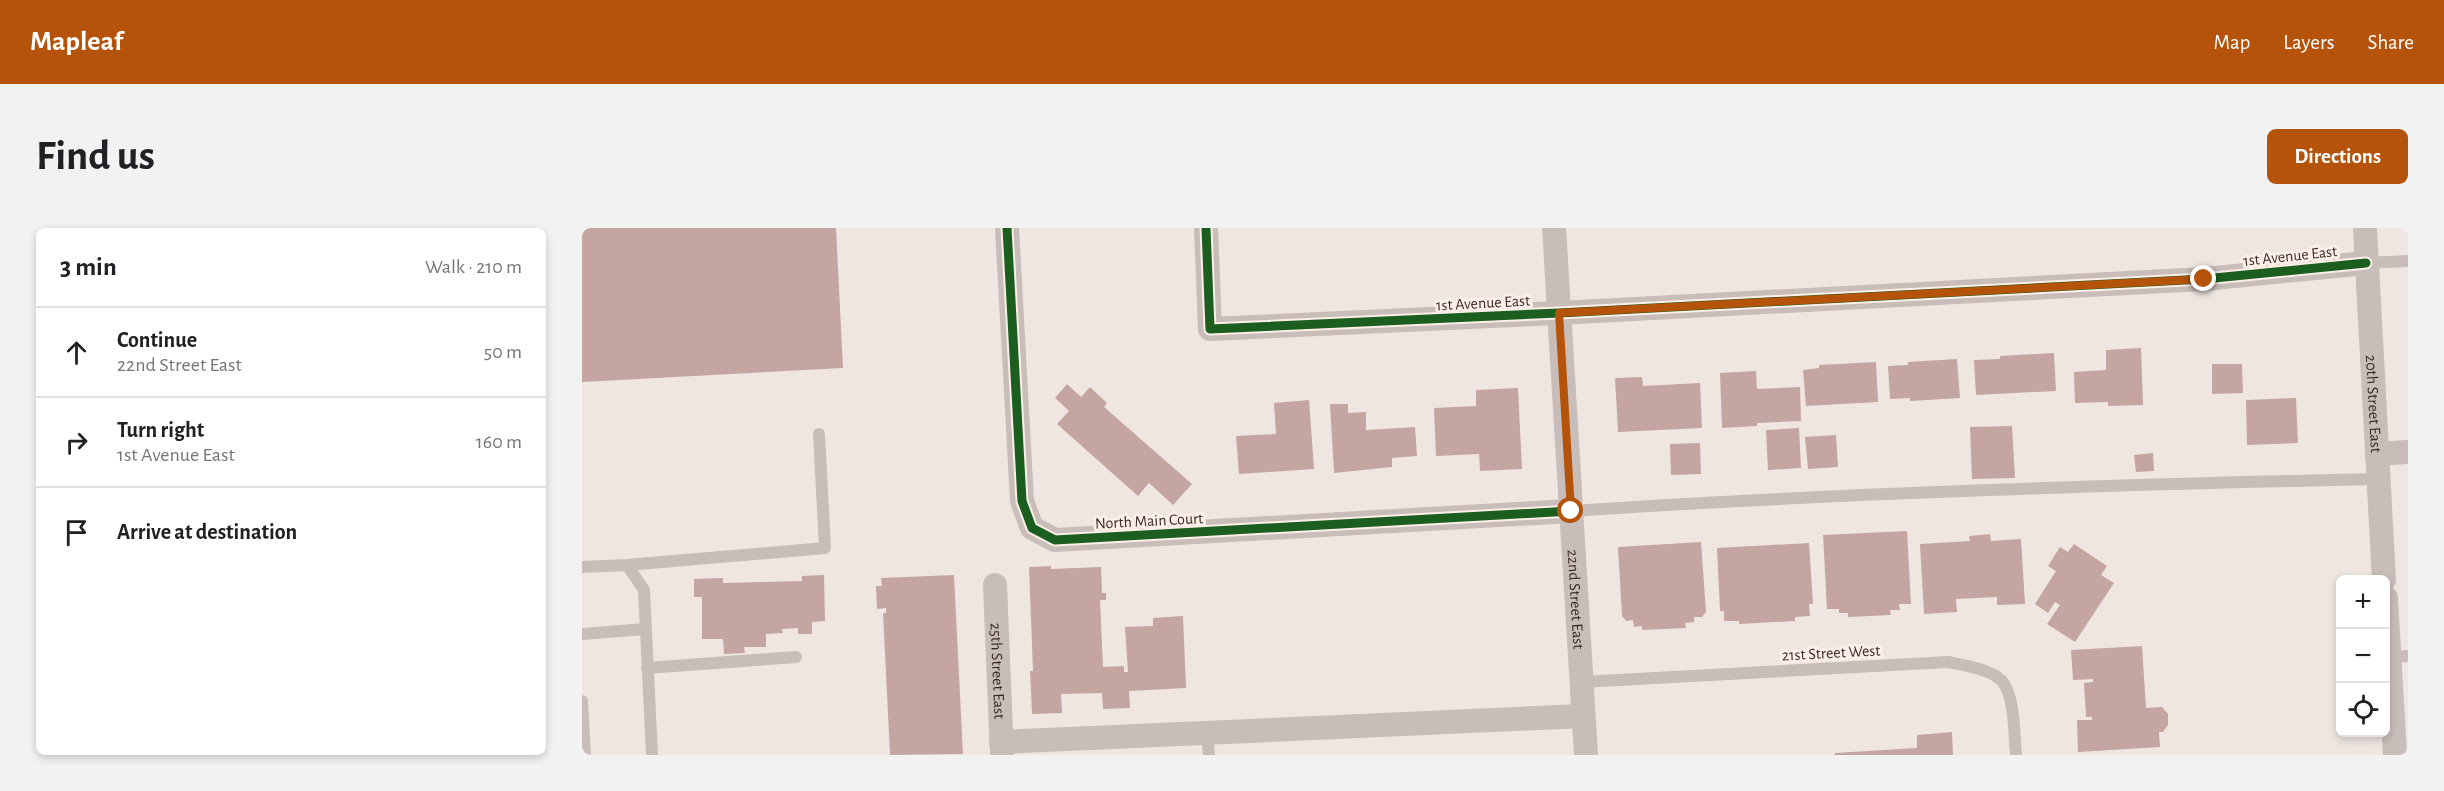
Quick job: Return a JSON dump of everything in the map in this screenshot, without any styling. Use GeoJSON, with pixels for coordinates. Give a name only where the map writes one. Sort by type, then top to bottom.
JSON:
{"type":"FeatureCollection","features":[{"type":"Feature","properties":{"kind":"street","name":"North Main Court"},"geometry":{"type":"LineString","coordinates":[[1007,228],[1022,501],[1032,528],[1047,536],[1055,540],[1119,538],[1571,511]]}},
{"type":"Feature","properties":{"kind":"street","name":"1st Avenue East"},"geometry":{"type":"LineString","coordinates":[[1206,228],[1210,329],[2192,280],[2367,263]]}},
{"type":"Feature","properties":{"kind":"street","name":"22nd Street East"},"geometry":{"type":"LineString","coordinates":[[1554,228],[1586,755]]}},
{"type":"Feature","properties":{"kind":"street","name":"20th Street East"},"geometry":{"type":"LineString","coordinates":[[2365,228],[2384,575]]}},
{"type":"Feature","properties":{"kind":"street"},"geometry":{"type":"LineString","coordinates":[[2377,454],[2408,452]]}},
{"type":"Feature","properties":{"kind":"street","name":"25th Street East"},"geometry":{"type":"LineString","coordinates":[[995,585],[1002,748]]}},
{"type":"Feature","properties":{"kind":"street"},"geometry":{"type":"LineString","coordinates":[[2390,620],[2398,656],[2395,755]]}},
{"type":"Feature","properties":{"kind":"street"},"geometry":{"type":"LineString","coordinates":[[1002,748],[1208,744],[1584,716]]}},
{"type":"Feature","properties":{"kind":"lane"},"geometry":{"type":"LineString","coordinates":[[2367,263],[2408,261]]}},
{"type":"Feature","properties":{"kind":"lane"},"geometry":{"type":"LineString","coordinates":[[582,567],[825,548],[819,434]]}},
{"type":"Feature","properties":{"kind":"lane"},"geometry":{"type":"LineString","coordinates":[[1571,511],[1722,501],[2001,488],[2379,479]]}},
{"type":"Feature","properties":{"kind":"lane"},"geometry":{"type":"LineString","coordinates":[[627,565],[644,590],[652,755]]}},
{"type":"Feature","properties":{"kind":"lane"},"geometry":{"type":"LineString","coordinates":[[582,634],[645,629]]}},
{"type":"Feature","properties":{"kind":"lane"},"geometry":{"type":"LineString","coordinates":[[647,668],[796,657]]}},
{"type":"Feature","properties":{"kind":"lane","name":"21st Street West"},"geometry":{"type":"LineString","coordinates":[[1581,682],[1948,662],[1979,669],[2002,681],[2013,707],[2016,755]]}},
{"type":"Feature","properties":{"kind":"lane"},"geometry":{"type":"LineString","coordinates":[[582,701],[585,755]]}},
{"type":"Feature","properties":{"kind":"building"},"geometry":{"type":"Polygon","coordinates":[[[582,228],[836,228],[843,368],[582,382],[582,228]]]}},
{"type":"Feature","properties":{"kind":"building"},"geometry":{"type":"Polygon","coordinates":[[[2141,348],[2143,405],[2108,406],[2108,402],[2075,403],[2074,372],[2106,370],[2106,350],[2141,348]]]}},
{"type":"Feature","properties":{"kind":"building"},"geometry":{"type":"Polygon","coordinates":[[[2054,353],[2056,391],[1976,395],[1974,360],[2054,353]]]}},
{"type":"Feature","properties":{"kind":"building"},"geometry":{"type":"Polygon","coordinates":[[[1957,359],[1960,398],[1910,401],[1910,398],[1890,399],[1888,366],[1908,365],[1908,362],[1957,359]]]}},
{"type":"Feature","properties":{"kind":"building"},"geometry":{"type":"Polygon","coordinates":[[[1876,362],[1878,402],[1806,406],[1803,370],[1819,368],[1819,365],[1876,362]]]}},
{"type":"Feature","properties":{"kind":"building"},"geometry":{"type":"Polygon","coordinates":[[[2212,364],[2242,364],[2243,393],[2212,394],[2212,364]]]}},
{"type":"Feature","properties":{"kind":"building"},"geometry":{"type":"Polygon","coordinates":[[[1756,371],[1757,389],[1800,387],[1801,421],[1757,423],[1757,426],[1722,428],[1720,373],[1756,371]]]}},
{"type":"Feature","properties":{"kind":"building"},"geometry":{"type":"Polygon","coordinates":[[[1642,377],[1643,386],[1700,383],[1702,428],[1618,432],[1615,378],[1642,377]]]}},
{"type":"Feature","properties":{"kind":"building"},"geometry":{"type":"Polygon","coordinates":[[[1067,384],[1081,397],[1090,387],[1107,403],[1104,407],[1192,484],[1173,505],[1149,483],[1138,496],[1057,424],[1069,411],[1055,398],[1067,384]]]}},
{"type":"Feature","properties":{"kind":"building"},"geometry":{"type":"Polygon","coordinates":[[[1518,388],[1522,469],[1480,471],[1479,454],[1436,456],[1434,408],[1476,406],[1476,390],[1518,388]]]}},
{"type":"Feature","properties":{"kind":"building"},"geometry":{"type":"Polygon","coordinates":[[[2296,398],[2298,443],[2247,445],[2246,400],[2296,398]]]}},
{"type":"Feature","properties":{"kind":"building"},"geometry":{"type":"Polygon","coordinates":[[[1309,400],[1314,469],[1239,474],[1236,436],[1276,434],[1274,403],[1309,400]]]}},
{"type":"Feature","properties":{"kind":"building"},"geometry":{"type":"Polygon","coordinates":[[[1330,404],[1348,404],[1348,413],[1366,412],[1366,430],[1415,427],[1417,456],[1392,458],[1392,467],[1334,473],[1330,404]]]}},
{"type":"Feature","properties":{"kind":"building"},"geometry":{"type":"Polygon","coordinates":[[[2012,426],[2015,478],[1972,479],[1970,427],[2012,426]]]}},
{"type":"Feature","properties":{"kind":"building"},"geometry":{"type":"Polygon","coordinates":[[[1799,428],[1801,468],[1768,470],[1766,430],[1799,428]]]}},
{"type":"Feature","properties":{"kind":"building"},"geometry":{"type":"Polygon","coordinates":[[[1836,435],[1838,467],[1808,469],[1805,437],[1836,435]]]}},
{"type":"Feature","properties":{"kind":"building"},"geometry":{"type":"Polygon","coordinates":[[[1700,443],[1701,474],[1671,475],[1670,444],[1700,443]]]}},
{"type":"Feature","properties":{"kind":"building"},"geometry":{"type":"Polygon","coordinates":[[[2153,453],[2154,471],[2136,472],[2134,455],[2153,453]]]}},
{"type":"Feature","properties":{"kind":"building"},"geometry":{"type":"Polygon","coordinates":[[[1907,531],[1911,604],[1899,604],[1900,610],[1890,610],[1891,615],[1848,617],[1848,613],[1839,613],[1839,609],[1827,609],[1823,535],[1907,531]]]}},
{"type":"Feature","properties":{"kind":"building"},"geometry":{"type":"Polygon","coordinates":[[[1990,534],[1991,541],[2021,539],[2025,604],[1997,605],[1997,597],[1956,599],[1957,612],[1924,614],[1920,544],[1970,541],[1969,536],[1990,534]]]}},
{"type":"Feature","properties":{"kind":"building"},"geometry":{"type":"Polygon","coordinates":[[[1701,542],[1706,612],[1702,617],[1694,617],[1694,622],[1685,623],[1686,628],[1642,630],[1642,626],[1634,627],[1633,620],[1626,621],[1622,616],[1618,547],[1701,542]]]}},
{"type":"Feature","properties":{"kind":"building"},"geometry":{"type":"Polygon","coordinates":[[[1809,543],[1813,604],[1809,604],[1810,616],[1795,617],[1795,621],[1739,624],[1739,621],[1724,621],[1724,611],[1720,611],[1717,548],[1809,543]]]}},
{"type":"Feature","properties":{"kind":"building"},"geometry":{"type":"Polygon","coordinates":[[[2074,544],[2107,566],[2101,575],[2114,583],[2075,642],[2047,624],[2060,605],[2055,602],[2048,613],[2035,604],[2056,571],[2048,566],[2060,547],[2068,552],[2074,544]]]}},
{"type":"Feature","properties":{"kind":"building"},"geometry":{"type":"Polygon","coordinates":[[[1051,566],[1051,569],[1101,567],[1102,593],[1106,593],[1106,600],[1100,600],[1103,667],[1124,666],[1124,672],[1128,672],[1125,627],[1153,626],[1153,618],[1183,616],[1186,688],[1129,691],[1130,708],[1103,709],[1102,693],[1061,694],[1062,713],[1032,714],[1030,671],[1033,671],[1029,567],[1051,566]]]}},
{"type":"Feature","properties":{"kind":"building"},"geometry":{"type":"Polygon","coordinates":[[[824,575],[825,621],[812,622],[812,634],[798,634],[798,628],[782,629],[783,633],[766,634],[766,647],[744,647],[745,653],[724,654],[723,639],[702,639],[702,597],[694,597],[694,579],[723,578],[723,583],[802,581],[802,576],[824,575]]]}},
{"type":"Feature","properties":{"kind":"building"},"geometry":{"type":"Polygon","coordinates":[[[954,575],[963,754],[890,755],[883,613],[886,613],[886,608],[877,609],[876,586],[882,586],[881,578],[954,575]]]}},
{"type":"Feature","properties":{"kind":"building"},"geometry":{"type":"Polygon","coordinates":[[[2142,646],[2146,708],[2162,707],[2168,714],[2168,725],[2163,732],[2159,732],[2160,747],[2078,752],[2077,720],[2092,720],[2092,717],[2086,717],[2084,683],[2093,682],[2093,679],[2073,680],[2071,650],[2142,646]]]}},
{"type":"Feature","properties":{"kind":"building"},"geometry":{"type":"Polygon","coordinates":[[[1952,732],[1953,755],[1835,755],[1835,753],[1917,748],[1917,735],[1952,732]]]}},
{"type":"Feature","properties":{"kind":"cycle path"},"geometry":{"type":"LineString","coordinates":[[1007,228],[1022,501],[1032,528],[1055,540],[1571,511]]}},
{"type":"Feature","properties":{"kind":"cycle path"},"geometry":{"type":"LineString","coordinates":[[1206,228],[1210,329],[2204,279],[2366,263]]}},
{"type":"Feature","properties":{"kind":"route"},"geometry":{"type":"LineString","coordinates":[[1571,511],[1559,313],[2204,279]]}}]}
